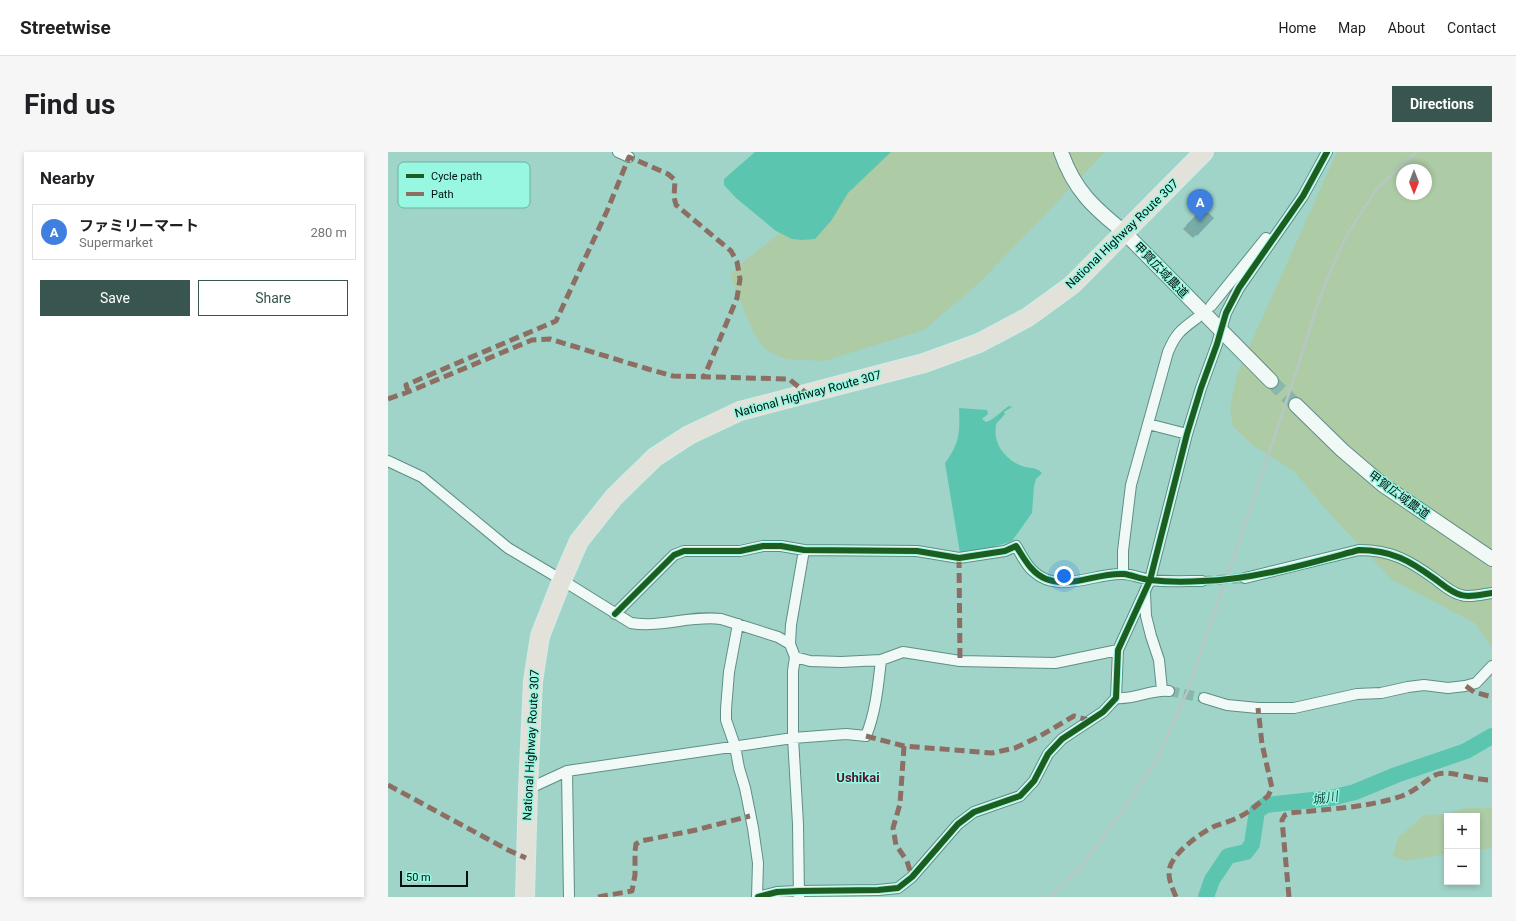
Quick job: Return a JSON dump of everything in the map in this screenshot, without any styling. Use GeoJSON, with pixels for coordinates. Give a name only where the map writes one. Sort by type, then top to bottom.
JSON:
{"type":"FeatureCollection","features":[{"type":"Feature","properties":{"kind":"highway","name":"National Highway Route 307"},"geometry":{"type":"LineString","coordinates":[[526,897],[528,789],[533,681],[540,636],[579,541],[614,497],[655,457],[689,435],[740,411],[924,363],[979,343],[1028,318],[1072,285],[1204,152]]}},
{"type":"Feature","properties":{"kind":"street"},"geometry":{"type":"LineString","coordinates":[[618,152],[630,157]]}},
{"type":"Feature","properties":{"kind":"street","name":"甲賀広域農道"},"geometry":{"type":"LineString","coordinates":[[1061,152],[1066,166],[1080,191],[1098,212],[1124,232],[1271,381]]}},
{"type":"Feature","properties":{"kind":"street"},"geometry":{"type":"LineString","coordinates":[[738,624],[729,672],[726,720],[735,746],[739,768],[746,788],[758,863],[758,897],[777,892],[799,894],[898,888],[912,877],[958,824],[974,812],[1020,796],[1034,781],[1048,754],[1062,739],[1103,712],[1116,698],[1118,650],[1150,580],[1162,538],[1187,434],[1226,313],[1239,288],[1303,196],[1327,152]]}},
{"type":"Feature","properties":{"kind":"street"},"geometry":{"type":"LineString","coordinates":[[1211,306],[1266,238],[1274,238]]}},
{"type":"Feature","properties":{"kind":"street"},"geometry":{"type":"LineString","coordinates":[[1123,574],[1131,485],[1168,352],[1174,338],[1182,329],[1197,318]]}},
{"type":"Feature","properties":{"kind":"street","name":"甲賀広域農道"},"geometry":{"type":"LineString","coordinates":[[1296,405],[1342,450],[1383,485],[1492,559]]}},
{"type":"Feature","properties":{"kind":"street"},"geometry":{"type":"LineString","coordinates":[[1148,424],[1187,434]]}},
{"type":"Feature","properties":{"kind":"street"},"geometry":{"type":"LineString","coordinates":[[388,461],[422,478],[508,548],[631,623],[662,624],[712,618],[738,624],[778,637],[790,644]]}},
{"type":"Feature","properties":{"kind":"street"},"geometry":{"type":"LineString","coordinates":[[615,614],[674,554],[684,551],[740,551],[763,546],[781,546],[804,550],[917,551],[959,558],[1005,551],[1016,546],[1033,571],[1044,578],[1055,582],[1074,582],[1105,575],[1123,574],[1150,580],[1202,581]]}},
{"type":"Feature","properties":{"kind":"street"},"geometry":{"type":"LineString","coordinates":[[799,894],[798,824],[793,738],[793,671],[795,657],[790,644],[790,625],[804,550]]}},
{"type":"Feature","properties":{"kind":"street"},"geometry":{"type":"LineString","coordinates":[[1246,578],[1360,550],[1375,550],[1391,554],[1412,563],[1455,593],[1463,596],[1492,593]]}},
{"type":"Feature","properties":{"kind":"street"},"geometry":{"type":"LineString","coordinates":[[1116,698],[1126,699],[1165,691],[1159,660],[1146,616],[1145,591]]}},
{"type":"Feature","properties":{"kind":"street"},"geometry":{"type":"LineString","coordinates":[[795,657],[810,661],[841,662],[881,660],[903,652],[960,661],[1055,663],[1118,650]]}},
{"type":"Feature","properties":{"kind":"street"},"geometry":{"type":"LineString","coordinates":[[528,789],[567,771],[793,738],[846,734],[866,736],[877,700],[881,660]]}},
{"type":"Feature","properties":{"kind":"street"},"geometry":{"type":"LineString","coordinates":[[1204,698],[1227,705],[1258,708],[1294,708],[1358,694],[1382,693],[1408,687],[1424,685],[1448,688],[1465,686],[1476,683],[1492,666]]}},
{"type":"Feature","properties":{"kind":"street"},"geometry":{"type":"LineString","coordinates":[[567,771],[569,897]]}},
{"type":"Feature","properties":{"kind":"shaded area"},"geometry":{"type":"Polygon","coordinates":[[[755,152],[891,152],[848,193],[831,221],[815,239],[802,240],[792,239],[776,231],[736,198],[724,185],[724,179],[755,152]]]}},
{"type":"Feature","properties":{"kind":"shaded area"},"geometry":{"type":"Polygon","coordinates":[[[882,152],[1105,152],[978,284],[924,330],[824,361],[785,359],[766,350],[754,334],[730,275],[742,263],[882,152]]]}},
{"type":"Feature","properties":{"kind":"shaded area"},"geometry":{"type":"Polygon","coordinates":[[[1337,152],[1492,152],[1492,648],[1475,623],[1392,580],[1331,515],[1294,471],[1254,446],[1233,427],[1230,408],[1237,374],[1337,152]]]}},
{"type":"Feature","properties":{"kind":"shaded area"},"geometry":{"type":"Polygon","coordinates":[[[1009,406],[1012,407],[1004,412],[1005,414],[996,424],[997,442],[1005,455],[1013,462],[1025,467],[1035,468],[1042,473],[1036,479],[1034,486],[1032,513],[1012,541],[984,550],[960,553],[945,463],[954,449],[958,437],[959,408],[987,410],[988,414],[982,419],[986,422],[1009,406]]]}},
{"type":"Feature","properties":{"kind":"shaded area"},"geometry":{"type":"Polygon","coordinates":[[[1466,808],[1492,808],[1492,848],[1480,850],[1480,813],[1449,813],[1466,808]]]}},
{"type":"Feature","properties":{"kind":"shaded area"},"geometry":{"type":"Polygon","coordinates":[[[1444,814],[1444,854],[1405,861],[1393,856],[1398,838],[1424,815],[1444,814]]]}},
{"type":"Feature","properties":{"kind":"building"},"geometry":{"type":"Polygon","coordinates":[[[1203,208],[1214,218],[1197,236],[1186,225],[1203,208]]]}},
{"type":"Feature","properties":{"kind":"waterway","name":"城川"},"geometry":{"type":"LineString","coordinates":[[1206,897],[1212,880],[1228,856],[1246,852],[1252,844],[1257,811],[1266,805],[1331,798],[1355,792],[1396,775],[1466,751],[1492,736]]}},
{"type":"Feature","properties":{"kind":"tunnel"},"geometry":{"type":"LineString","coordinates":[[1271,381],[1296,405]]}},
{"type":"Feature","properties":{"kind":"tunnel"},"geometry":{"type":"LineString","coordinates":[[1202,581],[1245,578]]}},
{"type":"Feature","properties":{"kind":"tunnel"},"geometry":{"type":"LineString","coordinates":[[1169,691],[1204,698]]}},
{"type":"Feature","properties":{"kind":"railway"},"geometry":{"type":"LineString","coordinates":[[1049,897],[1080,868],[1120,814],[1157,759],[1188,690],[1278,427],[1319,300],[1333,265],[1348,233],[1376,190],[1417,152]]}},
{"type":"Feature","properties":{"kind":"marked path"},"geometry":{"type":"LineString","coordinates":[[408,392],[406,385],[556,321],[607,211],[629,157],[668,174],[675,180],[674,197],[676,205],[731,251],[737,262],[740,279],[737,298],[704,377]]}},
{"type":"Feature","properties":{"kind":"marked path"},"geometry":{"type":"LineString","coordinates":[[388,399],[532,340],[550,339],[673,376],[789,379],[806,393]]}},
{"type":"Feature","properties":{"kind":"marked path"},"geometry":{"type":"LineString","coordinates":[[959,558],[960,661]]}},
{"type":"Feature","properties":{"kind":"marked path"},"geometry":{"type":"LineString","coordinates":[[1466,686],[1474,692],[1492,697]]}},
{"type":"Feature","properties":{"kind":"marked path"},"geometry":{"type":"LineString","coordinates":[[1176,897],[1170,882],[1169,873],[1170,866],[1179,853],[1194,839],[1209,829],[1248,812],[1268,796],[1272,788],[1262,744],[1258,708]]}},
{"type":"Feature","properties":{"kind":"marked path"},"geometry":{"type":"LineString","coordinates":[[866,736],[904,746],[992,753],[1015,748],[1040,736],[1074,716],[1088,720]]}},
{"type":"Feature","properties":{"kind":"marked path"},"geometry":{"type":"LineString","coordinates":[[904,746],[900,804],[893,828],[896,845],[907,861],[912,877]]}},
{"type":"Feature","properties":{"kind":"marked path"},"geometry":{"type":"LineString","coordinates":[[1289,897],[1282,820],[1285,815],[1290,813],[1360,806],[1388,800],[1402,796],[1432,777],[1443,773],[1492,780]]}},
{"type":"Feature","properties":{"kind":"marked path"},"geometry":{"type":"LineString","coordinates":[[388,785],[508,850],[526,858]]}},
{"type":"Feature","properties":{"kind":"marked path"},"geometry":{"type":"LineString","coordinates":[[598,897],[632,891],[635,875],[636,844],[641,841],[696,830],[750,816]]}},
{"type":"Feature","properties":{"kind":"cycle path"},"geometry":{"type":"LineString","coordinates":[[758,897],[777,892],[878,890],[898,888],[912,877],[958,824],[974,812],[1020,796],[1034,781],[1048,754],[1062,739],[1103,712],[1116,698],[1118,650],[1150,580],[1187,434],[1226,313],[1239,288],[1303,196],[1327,152]]}},
{"type":"Feature","properties":{"kind":"cycle path"},"geometry":{"type":"LineString","coordinates":[[615,614],[674,555],[684,551],[740,551],[763,546],[781,546],[804,550],[917,551],[959,558],[1005,551],[1016,546],[1028,565],[1036,573],[1046,579],[1056,582],[1075,581],[1114,574],[1124,574],[1163,581],[1189,582],[1241,578],[1281,570],[1359,550],[1391,554],[1409,562],[1458,594],[1465,596],[1476,596],[1492,593]]}},
{"type":"Feature","properties":{"kind":"place","name":"ファミリーマート"},"geometry":{"type":"Point","coordinates":[1200,222]}},
{"type":"Feature","properties":{"kind":"district","name":"Ushikai"},"geometry":{"type":"Point","coordinates":[858,777]}}]}
